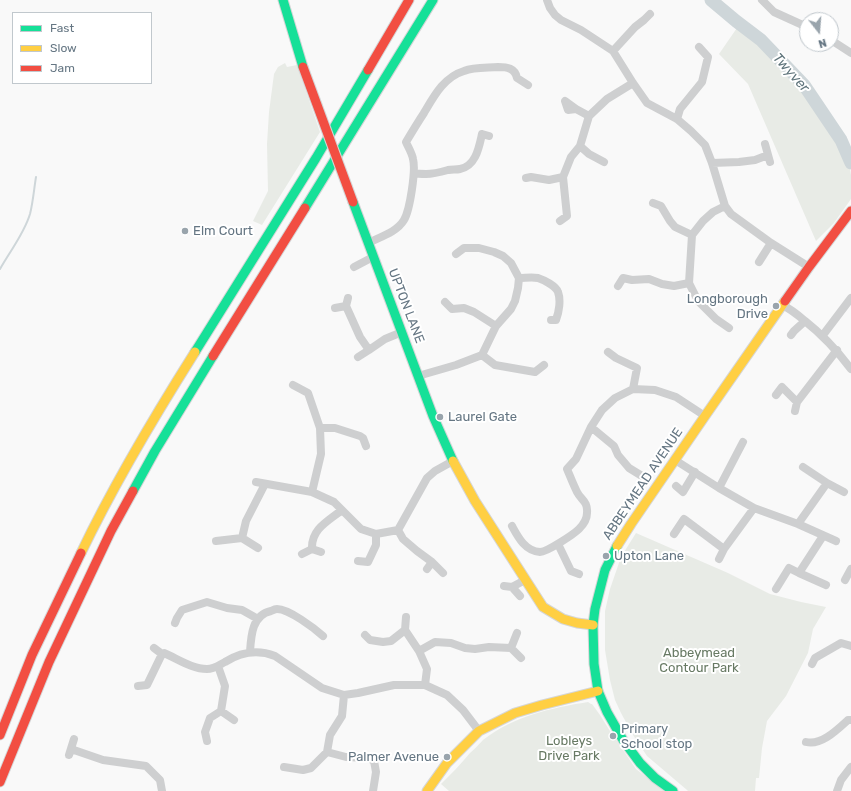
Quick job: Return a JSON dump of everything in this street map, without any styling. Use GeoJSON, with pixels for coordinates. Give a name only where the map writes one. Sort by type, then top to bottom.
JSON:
{"type":"FeatureCollection","features":[{"type":"Feature","properties":{"kind":"main road","name":"UPTON LANE"},"geometry":{"type":"LineString","coordinates":[[283,0],[302,64],[373,257],[433,416],[453,461],[481,512],[543,607],[563,619],[593,625]]}},
{"type":"Feature","properties":{"kind":"main road"},"geometry":{"type":"LineString","coordinates":[[0,735],[32,655],[94,526],[138,445],[316,158],[409,0]]}},
{"type":"Feature","properties":{"kind":"main road"},"geometry":{"type":"LineString","coordinates":[[0,782],[49,662],[110,531],[155,451],[203,372],[433,0]]}},
{"type":"Feature","properties":{"kind":"main road","name":"ABBEYMEAD AVENUE"},"geometry":{"type":"LineString","coordinates":[[673,791],[655,778],[640,763],[623,740],[607,712],[598,691],[594,664],[593,625],[595,609],[603,577],[614,551],[631,524],[782,305],[851,212]]}},
{"type":"Feature","properties":{"kind":"main road"},"geometry":{"type":"LineString","coordinates":[[427,791],[438,775],[479,731],[516,713],[598,691]]}},
{"type":"Feature","properties":{"kind":"street"},"geometry":{"type":"LineString","coordinates":[[547,0],[550,8],[562,20],[581,30],[613,51],[633,83],[648,103],[677,119],[691,131],[704,146],[712,163],[725,206],[731,214],[771,243],[809,267]]}},
{"type":"Feature","properties":{"kind":"street"},"geometry":{"type":"LineString","coordinates":[[762,0],[774,12],[799,23]]}},
{"type":"Feature","properties":{"kind":"street"},"geometry":{"type":"LineString","coordinates":[[613,51],[644,16]]}},
{"type":"Feature","properties":{"kind":"street"},"geometry":{"type":"LineString","coordinates":[[839,45],[851,53]]}},
{"type":"Feature","properties":{"kind":"street"},"geometry":{"type":"LineString","coordinates":[[677,119],[680,109],[702,82],[708,57],[699,47]]}},
{"type":"Feature","properties":{"kind":"street"},"geometry":{"type":"LineString","coordinates":[[368,243],[391,233],[404,220],[414,173],[413,159],[406,142],[439,89],[450,78],[464,71],[480,68],[503,67],[512,70],[516,73],[517,78],[528,85]]}},
{"type":"Feature","properties":{"kind":"street"},"geometry":{"type":"LineString","coordinates":[[560,221],[567,216],[563,177],[571,157],[580,146],[589,116],[607,99],[633,83]]}},
{"type":"Feature","properties":{"kind":"street"},"geometry":{"type":"LineString","coordinates":[[576,109],[589,116]]}},
{"type":"Feature","properties":{"kind":"street"},"geometry":{"type":"LineString","coordinates":[[414,173],[434,174],[450,170],[468,170],[478,151],[482,134]]}},
{"type":"Feature","properties":{"kind":"street"},"geometry":{"type":"LineString","coordinates":[[712,163],[739,162],[769,158],[765,144]]}},
{"type":"Feature","properties":{"kind":"street"},"geometry":{"type":"LineString","coordinates":[[580,146],[589,154],[604,162]]}},
{"type":"Feature","properties":{"kind":"street"},"geometry":{"type":"LineString","coordinates":[[530,176],[549,180],[563,177]]}},
{"type":"Feature","properties":{"kind":"street"},"geometry":{"type":"LineString","coordinates":[[653,203],[661,206],[675,227],[692,235]]}},
{"type":"Feature","properties":{"kind":"street"},"geometry":{"type":"LineString","coordinates":[[725,206],[713,212],[692,235],[690,282],[698,301],[716,319],[729,328]]}},
{"type":"Feature","properties":{"kind":"street"},"geometry":{"type":"LineString","coordinates":[[759,262],[771,243]]}},
{"type":"Feature","properties":{"kind":"street"},"geometry":{"type":"LineString","coordinates":[[418,376],[482,356],[496,326],[515,301],[519,278],[512,263],[503,256],[479,248],[462,246],[456,254]]}},
{"type":"Feature","properties":{"kind":"street"},"geometry":{"type":"LineString","coordinates":[[354,267],[373,257]]}},
{"type":"Feature","properties":{"kind":"street"},"geometry":{"type":"LineString","coordinates":[[519,278],[538,278],[555,287],[558,292],[559,311],[556,320],[551,320]]}},
{"type":"Feature","properties":{"kind":"street"},"geometry":{"type":"LineString","coordinates":[[618,286],[622,278],[632,280],[649,279],[662,284],[674,286],[690,282]]}},
{"type":"Feature","properties":{"kind":"street"},"geometry":{"type":"LineString","coordinates":[[822,335],[851,298]]}},
{"type":"Feature","properties":{"kind":"street"},"geometry":{"type":"LineString","coordinates":[[335,308],[347,302],[360,337],[368,350]]}},
{"type":"Feature","properties":{"kind":"street"},"geometry":{"type":"LineString","coordinates":[[445,302],[452,313],[464,308],[474,312],[496,326]]}},
{"type":"Feature","properties":{"kind":"street"},"geometry":{"type":"LineString","coordinates":[[782,305],[789,308],[822,335],[837,350],[851,368]]}},
{"type":"Feature","properties":{"kind":"street"},"geometry":{"type":"LineString","coordinates":[[792,331],[805,321]]}},
{"type":"Feature","properties":{"kind":"street"},"geometry":{"type":"LineString","coordinates":[[358,357],[385,339],[402,332]]}},
{"type":"Feature","properties":{"kind":"street"},"geometry":{"type":"LineString","coordinates":[[795,411],[797,402],[837,350]]}},
{"type":"Feature","properties":{"kind":"street"},"geometry":{"type":"LineString","coordinates":[[608,352],[616,358],[637,368],[634,389]]}},
{"type":"Feature","properties":{"kind":"street"},"geometry":{"type":"LineString","coordinates":[[482,356],[495,365],[536,376],[544,365]]}},
{"type":"Feature","properties":{"kind":"street"},"geometry":{"type":"LineString","coordinates":[[294,385],[311,390],[320,428],[321,454],[312,492]]}},
{"type":"Feature","properties":{"kind":"street"},"geometry":{"type":"LineString","coordinates":[[776,395],[782,387],[797,402]]}},
{"type":"Feature","properties":{"kind":"street"},"geometry":{"type":"LineString","coordinates":[[512,526],[523,544],[529,548],[541,552],[558,544],[579,530],[586,519],[586,503],[577,493],[567,469],[576,459],[591,427],[602,410],[615,398],[634,389],[655,390],[676,397],[705,416]]}},
{"type":"Feature","properties":{"kind":"street"},"geometry":{"type":"LineString","coordinates":[[591,427],[614,446],[618,455],[629,468],[642,476]]}},
{"type":"Feature","properties":{"kind":"street"},"geometry":{"type":"LineString","coordinates":[[320,428],[335,428],[360,436],[363,438],[366,446]]}},
{"type":"Feature","properties":{"kind":"street"},"geometry":{"type":"LineString","coordinates":[[719,488],[743,442]]}},
{"type":"Feature","properties":{"kind":"street"},"geometry":{"type":"LineString","coordinates":[[675,460],[754,508],[798,524],[836,541]]}},
{"type":"Feature","properties":{"kind":"street"},"geometry":{"type":"LineString","coordinates":[[398,530],[427,478],[435,471],[453,461]]}},
{"type":"Feature","properties":{"kind":"street"},"geometry":{"type":"LineString","coordinates":[[803,467],[844,492]]}},
{"type":"Feature","properties":{"kind":"street"},"geometry":{"type":"LineString","coordinates":[[676,486],[683,492],[695,472]]}},
{"type":"Feature","properties":{"kind":"street"},"geometry":{"type":"LineString","coordinates":[[798,524],[827,482]]}},
{"type":"Feature","properties":{"kind":"street"},"geometry":{"type":"LineString","coordinates":[[242,538],[246,521],[261,483],[312,492],[334,502],[361,529],[376,534],[398,530]]}},
{"type":"Feature","properties":{"kind":"street"},"geometry":{"type":"LineString","coordinates":[[719,559],[724,549],[754,508]]}},
{"type":"Feature","properties":{"kind":"street"},"geometry":{"type":"LineString","coordinates":[[312,549],[312,541],[318,529],[342,510]]}},
{"type":"Feature","properties":{"kind":"street"},"geometry":{"type":"LineString","coordinates":[[674,534],[684,519],[724,549]]}},
{"type":"Feature","properties":{"kind":"street"},"geometry":{"type":"LineString","coordinates":[[398,530],[403,539],[417,551],[429,566],[443,573]]}},
{"type":"Feature","properties":{"kind":"street"},"geometry":{"type":"LineString","coordinates":[[363,563],[376,545],[376,534]]}},
{"type":"Feature","properties":{"kind":"street"},"geometry":{"type":"LineString","coordinates":[[799,573],[823,536]]}},
{"type":"Feature","properties":{"kind":"street"},"geometry":{"type":"LineString","coordinates":[[216,541],[242,538],[258,548]]}},
{"type":"Feature","properties":{"kind":"street"},"geometry":{"type":"LineString","coordinates":[[558,544],[571,571],[579,574]]}},
{"type":"Feature","properties":{"kind":"street"},"geometry":{"type":"LineString","coordinates":[[302,554],[312,549],[321,552]]}},
{"type":"Feature","properties":{"kind":"street"},"geometry":{"type":"LineString","coordinates":[[776,589],[789,568],[826,585]]}},
{"type":"Feature","properties":{"kind":"street"},"geometry":{"type":"LineString","coordinates":[[845,580],[851,569]]}},
{"type":"Feature","properties":{"kind":"street"},"geometry":{"type":"LineString","coordinates":[[520,596],[508,586],[525,580]]}},
{"type":"Feature","properties":{"kind":"street"},"geometry":{"type":"LineString","coordinates":[[177,621],[180,606],[207,602],[242,610],[258,619]]}},
{"type":"Feature","properties":{"kind":"street"},"geometry":{"type":"LineString","coordinates":[[250,652],[253,629],[258,619],[265,612],[278,609],[317,625],[323,636]]}},
{"type":"Feature","properties":{"kind":"street"},"geometry":{"type":"LineString","coordinates":[[406,617],[405,630],[419,651],[427,669],[425,684]]}},
{"type":"Feature","properties":{"kind":"street"},"geometry":{"type":"LineString","coordinates":[[368,637],[383,642],[391,641],[405,630]]}},
{"type":"Feature","properties":{"kind":"street"},"geometry":{"type":"LineString","coordinates":[[511,648],[517,633]]}},
{"type":"Feature","properties":{"kind":"street"},"geometry":{"type":"LineString","coordinates":[[419,651],[435,642],[451,643],[465,648],[475,649],[489,647],[511,648],[521,658]]}},
{"type":"Feature","properties":{"kind":"street"},"geometry":{"type":"LineString","coordinates":[[812,664],[815,658],[840,642],[851,646]]}},
{"type":"Feature","properties":{"kind":"street"},"geometry":{"type":"LineString","coordinates":[[154,648],[162,654],[164,653],[195,668],[209,669],[250,652],[267,653],[275,656],[322,688],[344,695],[358,694],[394,685],[425,684],[447,695],[463,710],[479,731]]}},
{"type":"Feature","properties":{"kind":"street"},"geometry":{"type":"LineString","coordinates":[[138,686],[151,687],[162,654]]}},
{"type":"Feature","properties":{"kind":"street"},"geometry":{"type":"LineString","coordinates":[[207,741],[202,730],[210,718],[221,711],[225,686],[218,666]]}},
{"type":"Feature","properties":{"kind":"street"},"geometry":{"type":"LineString","coordinates":[[288,768],[303,770],[311,768],[327,752],[330,735],[342,716],[344,695]]}},
{"type":"Feature","properties":{"kind":"street"},"geometry":{"type":"LineString","coordinates":[[221,711],[234,720]]}},
{"type":"Feature","properties":{"kind":"street"},"geometry":{"type":"LineString","coordinates":[[806,742],[817,743],[833,733],[848,720],[851,720]]}},
{"type":"Feature","properties":{"kind":"street"},"geometry":{"type":"LineString","coordinates":[[74,739],[70,752],[103,760],[146,766],[160,780],[162,791]]}},
{"type":"Feature","properties":{"kind":"street"},"geometry":{"type":"LineString","coordinates":[[327,752],[346,757],[368,758],[374,761]]}},
{"type":"Feature","properties":{"kind":"street"},"geometry":{"type":"LineString","coordinates":[[374,761],[381,755]]}},
{"type":"Feature","properties":{"kind":"street"},"geometry":{"type":"LineString","coordinates":[[374,761],[376,772],[374,790]]}},
{"type":"Feature","properties":{"kind":"street"},"geometry":{"type":"LineString","coordinates":[[836,791],[841,780],[851,767]]}},
{"type":"Feature","properties":{"kind":"green space"},"geometry":{"type":"Polygon","coordinates":[[[739,25],[764,40],[807,85],[845,139],[851,175],[851,199],[834,223],[816,241],[748,84],[719,54],[739,25]]]}},
{"type":"Feature","properties":{"kind":"green space"},"geometry":{"type":"Polygon","coordinates":[[[285,63],[287,67],[297,65],[320,132],[262,225],[253,221],[268,191],[267,144],[274,74],[278,67],[285,63]]]}},
{"type":"Feature","properties":{"kind":"green space","name":"Abbeymead Contour Park"},"geometry":{"type":"Polygon","coordinates":[[[636,533],[728,573],[770,594],[826,607],[813,629],[808,653],[786,696],[767,721],[759,778],[756,778],[755,791],[688,791],[647,756],[633,735],[615,700],[605,650],[605,611],[610,589],[621,557],[636,533]]]}},
{"type":"Feature","properties":{"kind":"green space","name":"Lobleys Drive Park"},"geometry":{"type":"Polygon","coordinates":[[[588,702],[592,704],[600,715],[636,769],[664,791],[449,791],[441,784],[483,740],[507,725],[547,710],[588,702]]]}},
{"type":"Feature","properties":{"kind":"waterway","name":"Twyver"},"geometry":{"type":"LineString","coordinates":[[711,0],[761,40],[804,85],[841,140],[851,163]]}},
{"type":"Feature","properties":{"kind":"waterway"},"geometry":{"type":"LineString","coordinates":[[0,269],[21,235],[30,214],[36,177]]}},
{"type":"Feature","properties":{"kind":"traffic: fast"},"geometry":{"type":"LineString","coordinates":[[283,0],[303,67]]}},
{"type":"Feature","properties":{"kind":"traffic: fast"},"geometry":{"type":"LineString","coordinates":[[305,208],[433,0]]}},
{"type":"Feature","properties":{"kind":"traffic: fast"},"geometry":{"type":"LineString","coordinates":[[195,352],[316,158],[368,70]]}},
{"type":"Feature","properties":{"kind":"traffic: fast"},"geometry":{"type":"LineString","coordinates":[[353,202],[433,416],[453,461]]}},
{"type":"Feature","properties":{"kind":"traffic: fast"},"geometry":{"type":"LineString","coordinates":[[133,491],[155,451],[213,356]]}},
{"type":"Feature","properties":{"kind":"traffic: fast"},"geometry":{"type":"LineString","coordinates":[[617,546],[605,570],[595,609],[593,625],[594,664],[598,691],[607,712],[623,740],[640,763],[655,778],[673,791]]}},
{"type":"Feature","properties":{"kind":"traffic: slow"},"geometry":{"type":"LineString","coordinates":[[617,546],[785,301]]}},
{"type":"Feature","properties":{"kind":"traffic: slow"},"geometry":{"type":"LineString","coordinates":[[81,553],[135,451],[195,352]]}},
{"type":"Feature","properties":{"kind":"traffic: slow"},"geometry":{"type":"LineString","coordinates":[[453,461],[475,501],[543,607],[563,619],[593,625]]}},
{"type":"Feature","properties":{"kind":"traffic: slow"},"geometry":{"type":"LineString","coordinates":[[427,791],[447,763],[479,731],[515,713],[598,691]]}},
{"type":"Feature","properties":{"kind":"traffic: jam"},"geometry":{"type":"LineString","coordinates":[[368,70],[409,0]]}},
{"type":"Feature","properties":{"kind":"traffic: jam"},"geometry":{"type":"LineString","coordinates":[[303,67],[353,202]]}},
{"type":"Feature","properties":{"kind":"traffic: jam"},"geometry":{"type":"LineString","coordinates":[[213,356],[305,208]]}},
{"type":"Feature","properties":{"kind":"traffic: jam"},"geometry":{"type":"LineString","coordinates":[[785,301],[851,211]]}},
{"type":"Feature","properties":{"kind":"traffic: jam"},"geometry":{"type":"LineString","coordinates":[[0,782],[49,662],[111,531],[133,491]]}},
{"type":"Feature","properties":{"kind":"traffic: jam"},"geometry":{"type":"LineString","coordinates":[[0,735],[32,655],[81,553]]}},
{"type":"Feature","properties":{"kind":"place","name":"Elm Court"},"geometry":{"type":"Point","coordinates":[185,231]}},
{"type":"Feature","properties":{"kind":"place","name":"Longborough Drive"},"geometry":{"type":"Point","coordinates":[776,306]}},
{"type":"Feature","properties":{"kind":"place","name":"Laurel Gate"},"geometry":{"type":"Point","coordinates":[440,417]}},
{"type":"Feature","properties":{"kind":"place","name":"Upton Lane"},"geometry":{"type":"Point","coordinates":[606,556]}},
{"type":"Feature","properties":{"kind":"place","name":"Primary School stop"},"geometry":{"type":"Point","coordinates":[613,736]}},
{"type":"Feature","properties":{"kind":"place","name":"Palmer Avenue"},"geometry":{"type":"Point","coordinates":[447,757]}}]}
